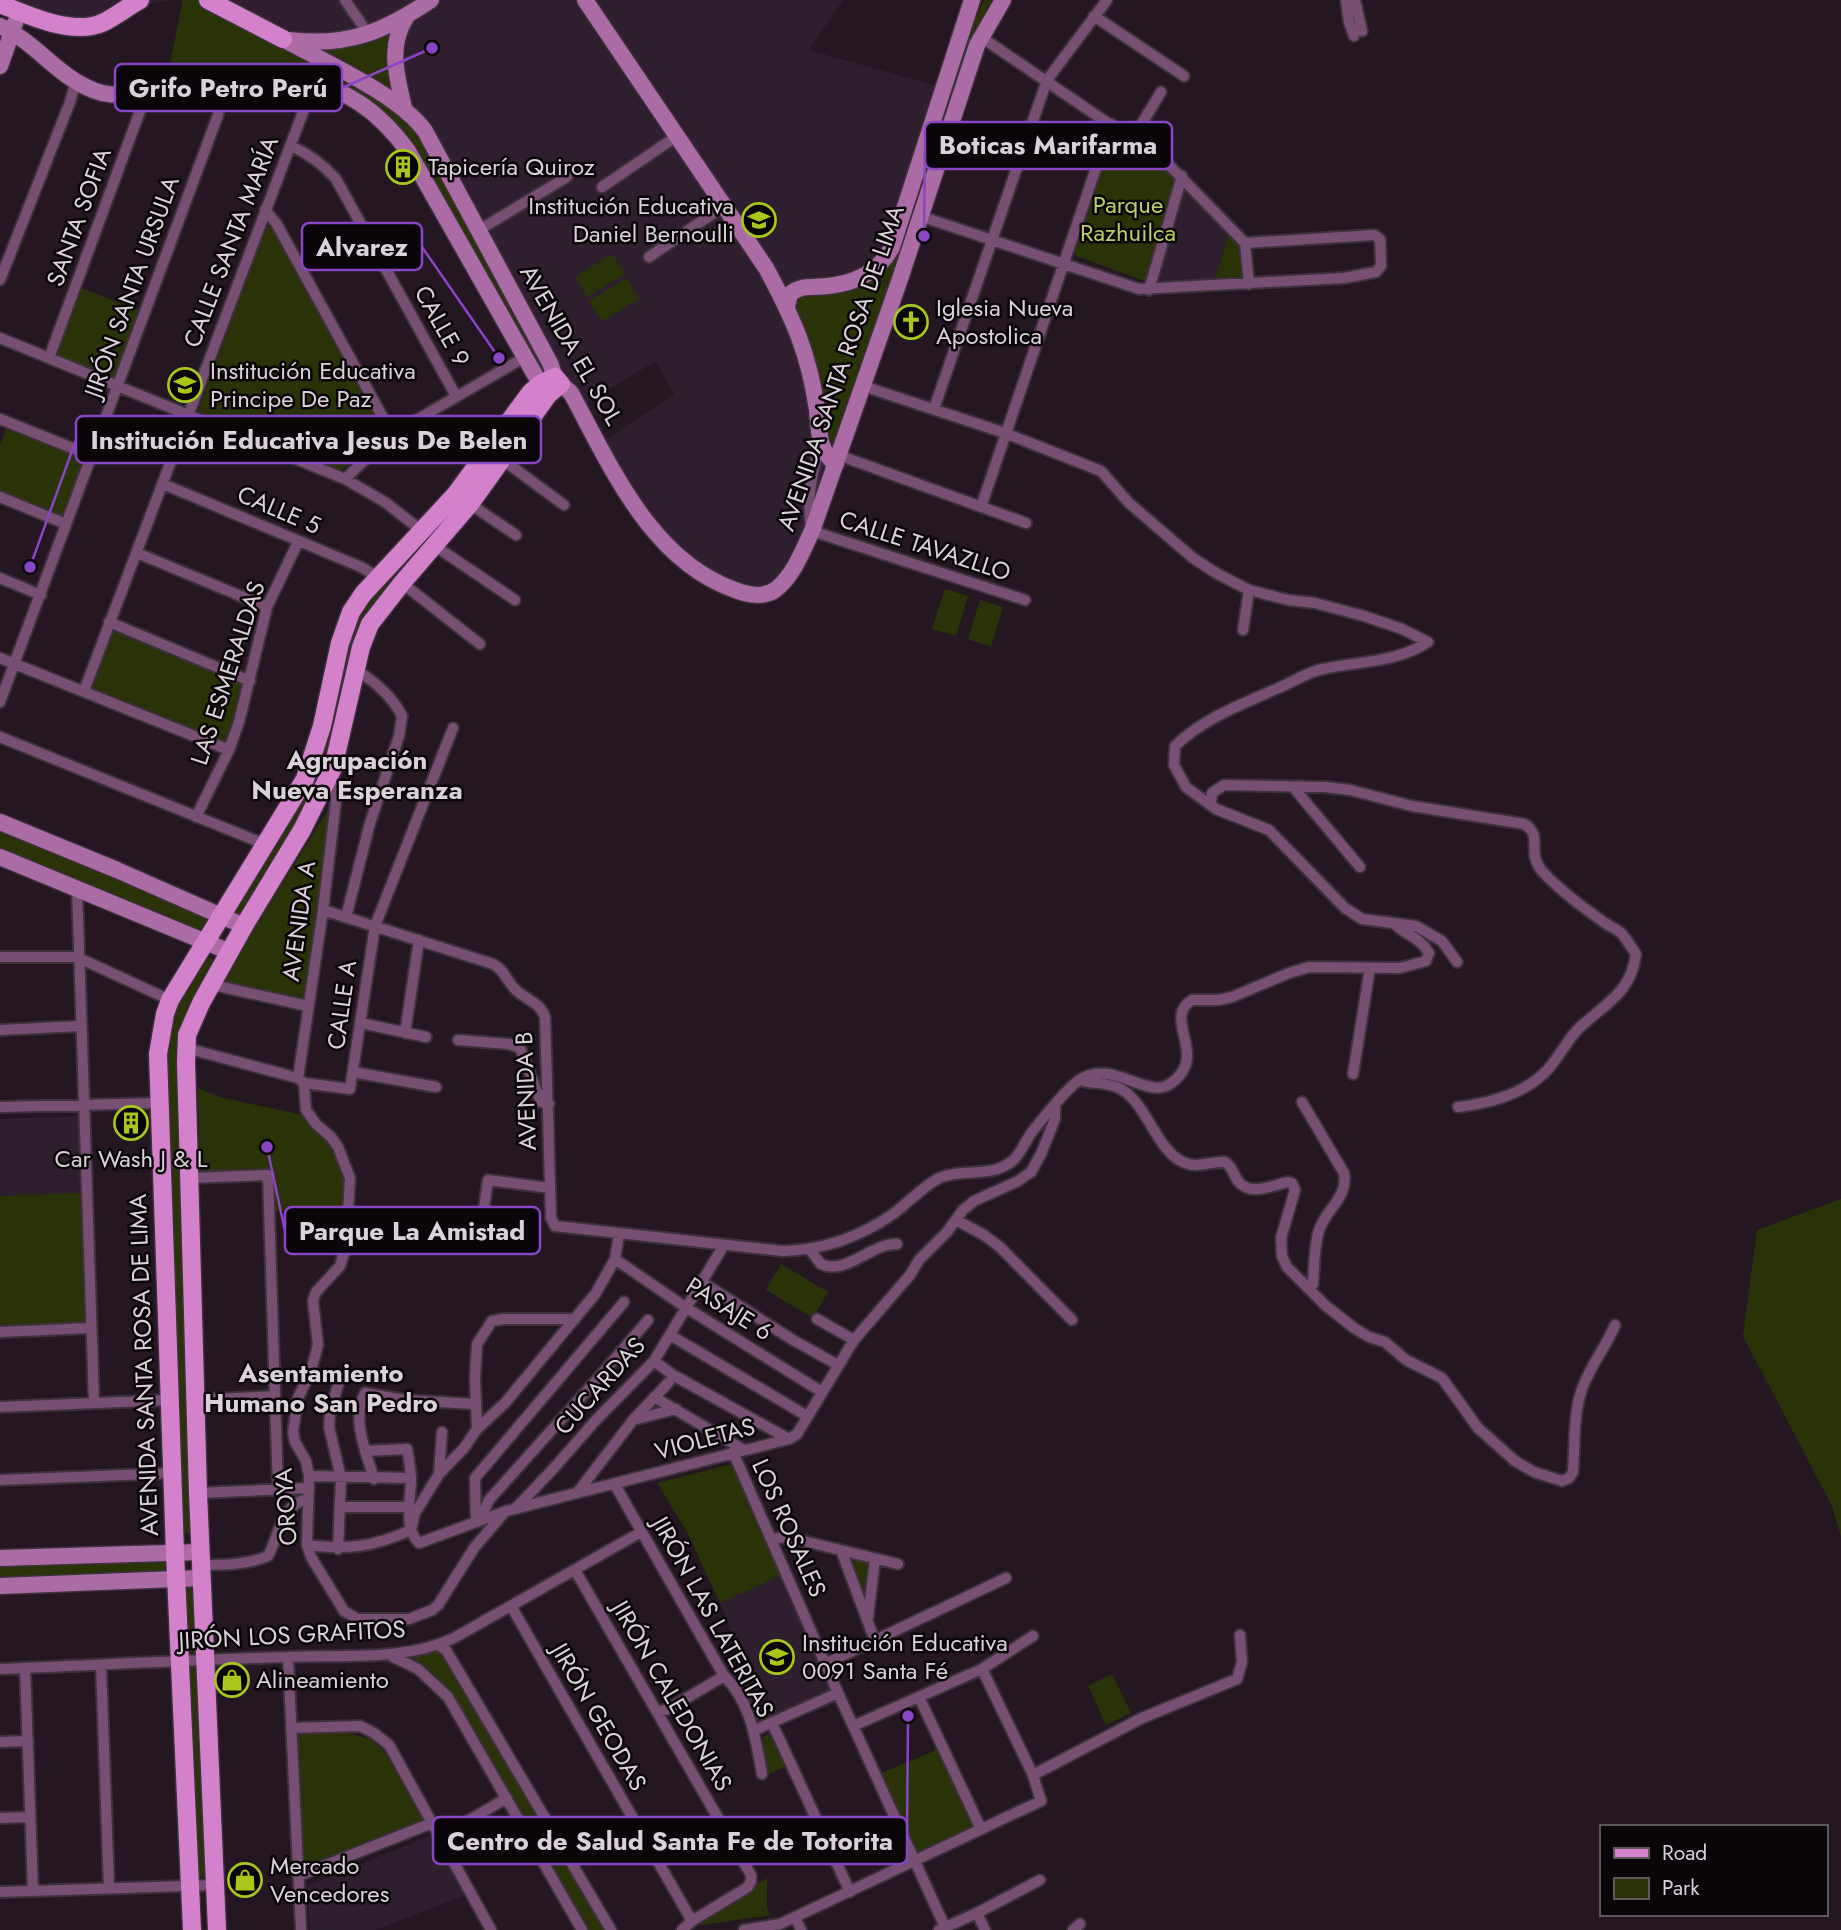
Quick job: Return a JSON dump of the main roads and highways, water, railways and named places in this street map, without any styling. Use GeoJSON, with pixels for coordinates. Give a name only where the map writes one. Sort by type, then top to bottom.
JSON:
{"type":"FeatureCollection","features":[{"type":"Feature","properties":{"kind":"main road"},"geometry":{"type":"LineString","coordinates":[[0,4],[64,24],[91,26],[101,24],[140,0]]}},
{"type":"Feature","properties":{"kind":"main road","name":"AVENIDA EL SOL"},"geometry":{"type":"LineString","coordinates":[[208,0],[404,108],[425,131],[550,363],[548,383]]}},
{"type":"Feature","properties":{"kind":"main road"},"geometry":{"type":"LineString","coordinates":[[283,39],[334,41],[369,35],[431,0]]}},
{"type":"Feature","properties":{"kind":"main road"},"geometry":{"type":"LineString","coordinates":[[585,0],[766,268],[787,306],[811,371],[821,441],[825,453],[837,460]]}},
{"type":"Feature","properties":{"kind":"main road","name":"AVENIDA SANTA ROSA DE LIMA"},"geometry":{"type":"LineString","coordinates":[[807,286],[846,283],[885,262],[972,0]]}},
{"type":"Feature","properties":{"kind":"main road","name":"AVENIDA SANTA ROSA DE LIMA"},"geometry":{"type":"LineString","coordinates":[[774,591],[796,563],[812,531],[981,37],[1003,0]]}},
{"type":"Feature","properties":{"kind":"main road"},"geometry":{"type":"LineString","coordinates":[[0,66],[4,29],[17,11]]}},
{"type":"Feature","properties":{"kind":"main road"},"geometry":{"type":"LineString","coordinates":[[404,108],[396,77],[395,47],[397,36],[408,15]]}},
{"type":"Feature","properties":{"kind":"main road","name":"AVENIDA EL SOL"},"geometry":{"type":"LineString","coordinates":[[4,29],[76,81],[99,92],[113,95],[272,77],[314,83],[351,98],[368,109],[396,135],[408,151],[525,357],[548,383],[571,393],[628,498],[668,545],[707,577],[745,594],[760,595],[774,591]]}},
{"type":"Feature","properties":{"kind":"main road"},"geometry":{"type":"LineString","coordinates":[[766,268],[777,277],[807,286]]}},
{"type":"Feature","properties":{"kind":"main road"},"geometry":{"type":"LineString","coordinates":[[787,306],[790,294],[807,286]]}},
{"type":"Feature","properties":{"kind":"main road","name":"AVENIDA SANTA ROSA DE LIMA"},"geometry":{"type":"LineString","coordinates":[[217,1930],[198,1493],[187,1035],[244,926],[302,830],[333,768],[355,670],[370,624],[503,460],[548,383]]}},
{"type":"Feature","properties":{"kind":"main road","name":"AVENIDA SANTA ROSA DE LIMA"},"geometry":{"type":"LineString","coordinates":[[192,1930],[159,1103],[158,1054],[165,1014],[170,1000],[305,779],[322,726],[333,667],[351,612],[378,577],[455,495],[523,402],[548,383]]}},
{"type":"Feature","properties":{"kind":"main road"},"geometry":{"type":"LineString","coordinates":[[333,667],[355,670]]}},
{"type":"Feature","properties":{"kind":"main road"},"geometry":{"type":"LineString","coordinates":[[0,822],[244,926]]}},
{"type":"Feature","properties":{"kind":"main road"},"geometry":{"type":"LineString","coordinates":[[0,857],[230,952]]}},
{"type":"Feature","properties":{"kind":"main road"},"geometry":{"type":"LineString","coordinates":[[0,1558],[175,1553],[201,1565]]}},
{"type":"Feature","properties":{"kind":"main road"},"geometry":{"type":"LineString","coordinates":[[0,1586],[176,1579],[201,1565]]}},
{"type":"Feature","properties":{"kind":"place","name":"Grifo Petro Perú"},"geometry":{"type":"Point","coordinates":[432,48]}},
{"type":"Feature","properties":{"kind":"place","name":"Tapicería Quiroz"},"geometry":{"type":"Point","coordinates":[403,167]}},
{"type":"Feature","properties":{"kind":"place","name":"Institución Educativa Daniel Bernoulli"},"geometry":{"type":"Point","coordinates":[759,220]}},
{"type":"Feature","properties":{"kind":"place","name":"Boticas Marifarma"},"geometry":{"type":"Point","coordinates":[924,236]}},
{"type":"Feature","properties":{"kind":"place","name":"Iglesia Nueva Apostolica"},"geometry":{"type":"Point","coordinates":[911,322]}},
{"type":"Feature","properties":{"kind":"place","name":"Alvarez"},"geometry":{"type":"Point","coordinates":[499,358]}},
{"type":"Feature","properties":{"kind":"place","name":"Institución Educativa Principe De Paz"},"geometry":{"type":"Point","coordinates":[185,385]}},
{"type":"Feature","properties":{"kind":"place","name":"Institución Educativa Jesus De Belen"},"geometry":{"type":"Point","coordinates":[30,567]}},
{"type":"Feature","properties":{"kind":"place","name":"Car Wash J & L"},"geometry":{"type":"Point","coordinates":[131,1123]}},
{"type":"Feature","properties":{"kind":"place","name":"Parque La Amistad"},"geometry":{"type":"Point","coordinates":[267,1147]}},
{"type":"Feature","properties":{"kind":"place","name":"Institución Educativa 0091 Santa Fé"},"geometry":{"type":"Point","coordinates":[777,1657]}},
{"type":"Feature","properties":{"kind":"place","name":"Alineamiento"},"geometry":{"type":"Point","coordinates":[232,1680]}},
{"type":"Feature","properties":{"kind":"place","name":"Centro de Salud Santa Fe de Totorita"},"geometry":{"type":"Point","coordinates":[908,1716]}},
{"type":"Feature","properties":{"kind":"place","name":"Mercado Vencedores"},"geometry":{"type":"Point","coordinates":[245,1880]}},
{"type":"Feature","properties":{"kind":"district","name":"Agrupación Nueva Esperanza"},"geometry":{"type":"Point","coordinates":[357,775]}},
{"type":"Feature","properties":{"kind":"district","name":"Asentamiento Humano San Pedro"},"geometry":{"type":"Point","coordinates":[321,1388]}},
{"type":"Feature","properties":{"kind":"park label","name":"Parque Razhuilca"},"geometry":{"type":"Point","coordinates":[1128,219]}}]}
